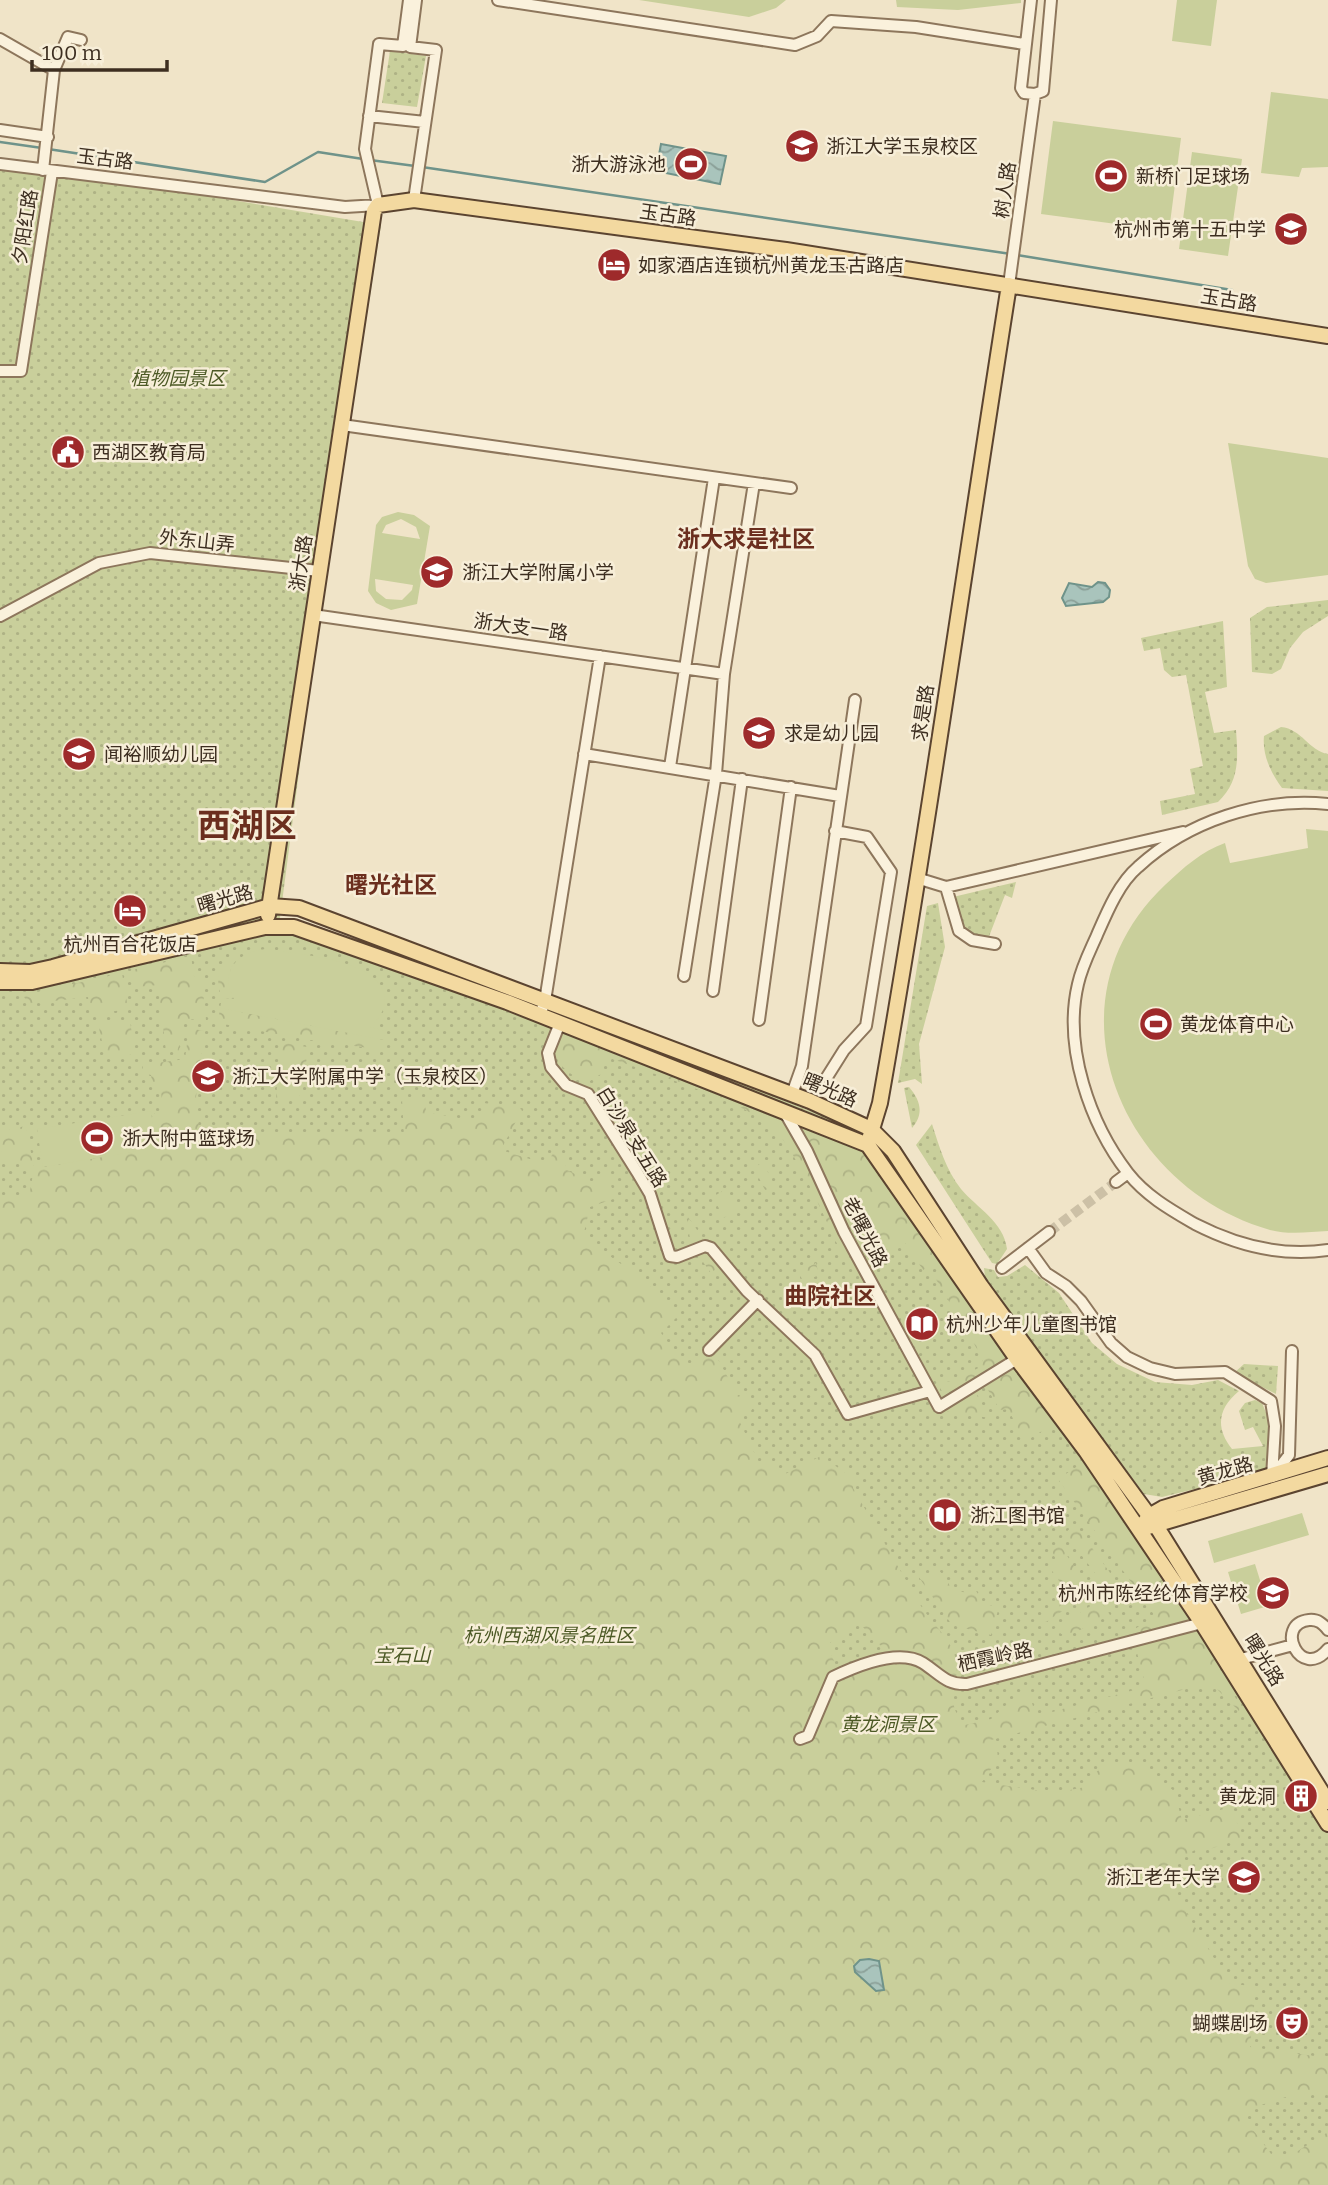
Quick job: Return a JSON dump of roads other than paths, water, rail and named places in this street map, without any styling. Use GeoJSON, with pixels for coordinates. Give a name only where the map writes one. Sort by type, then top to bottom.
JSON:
{"type":"FeatureCollection","features":[{"type":"Feature","properties":{"kind":"main road","name":"玉古路"},"geometry":{"type":"LineString","coordinates":[[378,205],[414,201],[1010,278],[1328,336]]}},
{"type":"Feature","properties":{"kind":"main road","name":"浙大路"},"geometry":{"type":"LineString","coordinates":[[265,927],[374,211],[378,205]]}},
{"type":"Feature","properties":{"kind":"main road","name":"求是路"},"geometry":{"type":"LineString","coordinates":[[868,1145],[880,1103],[920,879],[1010,278]]}},
{"type":"Feature","properties":{"kind":"main road","name":"曙光路"},"geometry":{"type":"LineString","coordinates":[[0,971],[30,971],[53,967],[270,906],[299,908],[792,1094],[871,1129],[893,1151],[981,1286],[1152,1520],[1328,1801]]}},
{"type":"Feature","properties":{"kind":"main road","name":"曙光路"},"geometry":{"type":"LineString","coordinates":[[0,982],[32,982],[265,927],[295,927],[540,1015],[667,1068],[782,1109],[868,1145],[1017,1359],[1086,1451],[1202,1623],[1328,1824]]}},
{"type":"Feature","properties":{"kind":"main road","name":"黄龙路"},"geometry":{"type":"LineString","coordinates":[[1152,1520],[1163,1508],[1272,1478],[1328,1458]]}},
{"type":"Feature","properties":{"kind":"main road","name":"黄龙路"},"geometry":{"type":"LineString","coordinates":[[1152,1520],[1328,1474]]}},
{"type":"Feature","properties":{"kind":"main road"},"geometry":{"type":"LineString","coordinates":[[1140,1531],[1152,1520]]}},
{"type":"Feature","properties":{"kind":"street"},"geometry":{"type":"LineString","coordinates":[[407,47],[409,0]]}},
{"type":"Feature","properties":{"kind":"street"},"geometry":{"type":"LineString","coordinates":[[407,47],[416,0]]}},
{"type":"Feature","properties":{"kind":"street"},"geometry":{"type":"LineString","coordinates":[[498,0],[794,45],[817,36],[831,21],[916,27],[1024,44]]}},
{"type":"Feature","properties":{"kind":"street"},"geometry":{"type":"LineString","coordinates":[[1031,0],[1021,88],[1024,93],[1032,94],[1043,91],[1051,0]]}},
{"type":"Feature","properties":{"kind":"street","name":"夕阳红路"},"geometry":{"type":"LineString","coordinates":[[0,371],[21,371],[47,171],[54,70],[68,37],[81,40]]}},
{"type":"Feature","properties":{"kind":"street"},"geometry":{"type":"LineString","coordinates":[[0,40],[54,70]]}},
{"type":"Feature","properties":{"kind":"street"},"geometry":{"type":"LineString","coordinates":[[378,205],[365,153],[379,44],[436,50],[414,201]]}},
{"type":"Feature","properties":{"kind":"street","name":"树人路"},"geometry":{"type":"LineString","coordinates":[[1010,278],[1032,94]]}},
{"type":"Feature","properties":{"kind":"street"},"geometry":{"type":"LineString","coordinates":[[369,116],[425,122]]}},
{"type":"Feature","properties":{"kind":"street"},"geometry":{"type":"LineString","coordinates":[[0,130],[48,133]]}},
{"type":"Feature","properties":{"kind":"street","name":"玉古路"},"geometry":{"type":"LineString","coordinates":[[0,164],[345,207],[378,205]]}},
{"type":"Feature","properties":{"kind":"street"},"geometry":{"type":"LineString","coordinates":[[342,425],[791,488]]}},
{"type":"Feature","properties":{"kind":"street"},"geometry":{"type":"LineString","coordinates":[[670,767],[714,478]]}},
{"type":"Feature","properties":{"kind":"street"},"geometry":{"type":"LineString","coordinates":[[684,976],[716,774],[723,674],[754,483]]}},
{"type":"Feature","properties":{"kind":"street","name":"外东山弄"},"geometry":{"type":"LineString","coordinates":[[0,616],[99,563],[150,553],[319,571]]}},
{"type":"Feature","properties":{"kind":"street","name":"浙大支一路"},"geometry":{"type":"LineString","coordinates":[[313,615],[723,674]]}},
{"type":"Feature","properties":{"kind":"street"},"geometry":{"type":"LineString","coordinates":[[540,1015],[545,1001],[600,656]]}},
{"type":"Feature","properties":{"kind":"street"},"geometry":{"type":"LineString","coordinates":[[792,1094],[802,1066],[855,699]]}},
{"type":"Feature","properties":{"kind":"street"},"geometry":{"type":"LineString","coordinates":[[584,754],[840,796]]}},
{"type":"Feature","properties":{"kind":"street"},"geometry":{"type":"LineString","coordinates":[[713,991],[742,779]]}},
{"type":"Feature","properties":{"kind":"street"},"geometry":{"type":"LineString","coordinates":[[759,1020],[792,787]]}},
{"type":"Feature","properties":{"kind":"street"},"geometry":{"type":"LineString","coordinates":[[920,879],[946,887],[1186,832],[1269,804],[1303,801],[1328,803]]}},
{"type":"Feature","properties":{"kind":"street"},"geometry":{"type":"LineString","coordinates":[[827,1077],[844,1050],[866,1026],[891,872],[867,837],[835,831]]}},
{"type":"Feature","properties":{"kind":"street"},"geometry":{"type":"LineString","coordinates":[[1186,832],[1136,868],[1108,911],[1077,985],[1075,1035],[1083,1082],[1096,1119],[1128,1172],[1145,1191],[1171,1211],[1243,1244],[1274,1251],[1328,1250]]}},
{"type":"Feature","properties":{"kind":"street"},"geometry":{"type":"LineString","coordinates":[[946,887],[954,923],[964,936],[995,944]]}},
{"type":"Feature","properties":{"kind":"street","name":"白沙泉支五路"},"geometry":{"type":"LineString","coordinates":[[560,1023],[548,1053],[551,1067],[566,1085],[588,1094],[650,1194],[670,1255],[677,1257],[705,1246],[711,1248],[758,1300]]}},
{"type":"Feature","properties":{"kind":"street","name":"老曙光路"},"geometry":{"type":"LineString","coordinates":[[782,1109],[807,1151],[844,1232],[939,1407],[1017,1359]]}},
{"type":"Feature","properties":{"kind":"street"},"geometry":{"type":"LineString","coordinates":[[1116,1182],[1128,1172]]}},
{"type":"Feature","properties":{"kind":"street"},"geometry":{"type":"LineString","coordinates":[[1002,1268],[1049,1232]]}},
{"type":"Feature","properties":{"kind":"street"},"geometry":{"type":"LineString","coordinates":[[1028,1248],[1046,1273],[1066,1286],[1081,1301],[1111,1343],[1127,1357],[1150,1368],[1175,1374],[1225,1372],[1270,1401],[1275,1426],[1272,1478]]}},
{"type":"Feature","properties":{"kind":"street"},"geometry":{"type":"LineString","coordinates":[[709,1350],[758,1300],[815,1355],[848,1413],[930,1391]]}},
{"type":"Feature","properties":{"kind":"street"},"geometry":{"type":"LineString","coordinates":[[1272,1478],[1289,1455],[1292,1351]]}},
{"type":"Feature","properties":{"kind":"street"},"geometry":{"type":"LineString","coordinates":[[1328,1630],[1314,1620],[1301,1623],[1293,1632],[1293,1645],[1300,1655],[1323,1660],[1328,1649]]}},
{"type":"Feature","properties":{"kind":"street","name":"栖霞岭路"},"geometry":{"type":"LineString","coordinates":[[800,1739],[811,1731],[833,1678],[888,1659],[909,1657],[922,1662],[953,1684],[967,1684],[1202,1623]]}},
{"type":"Feature","properties":{"kind":"street"},"geometry":{"type":"LineString","coordinates":[[1241,1659],[1293,1645]]}},
{"type":"Feature","properties":{"kind":"water","name":"浙大游泳池"},"geometry":{"type":"Polygon","coordinates":[[[661,144],[726,156],[720,184],[656,171],[661,144]]]}},
{"type":"Feature","properties":{"kind":"water"},"geometry":{"type":"Polygon","coordinates":[[[1098,582],[1105,583],[1110,590],[1109,597],[1103,602],[1066,606],[1062,598],[1069,583],[1092,587],[1098,582]]]}},
{"type":"Feature","properties":{"kind":"water"},"geometry":{"type":"Polygon","coordinates":[[[860,1960],[879,1961],[884,1990],[876,1991],[855,1972],[854,1966],[860,1960]]]}},
{"type":"Feature","properties":{"kind":"waterway"},"geometry":{"type":"LineString","coordinates":[[0,142],[42,148]]}},
{"type":"Feature","properties":{"kind":"waterway"},"geometry":{"type":"LineString","coordinates":[[48,149],[265,182],[318,152],[363,159]]}},
{"type":"Feature","properties":{"kind":"waterway"},"geometry":{"type":"LineString","coordinates":[[370,160],[415,166]]}},
{"type":"Feature","properties":{"kind":"waterway"},"geometry":{"type":"LineString","coordinates":[[422,167],[1011,254]]}},
{"type":"Feature","properties":{"kind":"waterway"},"geometry":{"type":"LineString","coordinates":[[1017,255],[1232,290]]}},
{"type":"Feature","properties":{"kind":"tunnel"},"geometry":{"type":"LineString","coordinates":[[1049,1232],[1116,1182]]}},
{"type":"Feature","properties":{"kind":"place","name":"浙江大学玉泉校区"},"geometry":{"type":"Point","coordinates":[802,146]}},
{"type":"Feature","properties":{"kind":"place","name":"浙大游泳池"},"geometry":{"type":"Point","coordinates":[691,164]}},
{"type":"Feature","properties":{"kind":"place","name":"新桥门足球场"},"geometry":{"type":"Point","coordinates":[1111,176]}},
{"type":"Feature","properties":{"kind":"place","name":"杭州市第十五中学"},"geometry":{"type":"Point","coordinates":[1291,229]}},
{"type":"Feature","properties":{"kind":"place","name":"如家酒店连锁杭州黄龙玉古路店"},"geometry":{"type":"Point","coordinates":[614,265]}},
{"type":"Feature","properties":{"kind":"place","name":"西湖区教育局"},"geometry":{"type":"Point","coordinates":[68,452]}},
{"type":"Feature","properties":{"kind":"place","name":"浙江大学附属小学"},"geometry":{"type":"Point","coordinates":[437,572]}},
{"type":"Feature","properties":{"kind":"place","name":"求是幼儿园"},"geometry":{"type":"Point","coordinates":[759,733]}},
{"type":"Feature","properties":{"kind":"place","name":"闻裕顺幼儿园"},"geometry":{"type":"Point","coordinates":[79,754]}},
{"type":"Feature","properties":{"kind":"place","name":"杭州百合花饭店"},"geometry":{"type":"Point","coordinates":[130,911]}},
{"type":"Feature","properties":{"kind":"place","name":"黄龙体育中心"},"geometry":{"type":"Point","coordinates":[1156,1024]}},
{"type":"Feature","properties":{"kind":"place","name":"浙江大学附属中学（玉泉校区）"},"geometry":{"type":"Point","coordinates":[208,1076]}},
{"type":"Feature","properties":{"kind":"place","name":"浙大附中篮球场"},"geometry":{"type":"Point","coordinates":[97,1138]}},
{"type":"Feature","properties":{"kind":"place","name":"杭州少年儿童图书馆"},"geometry":{"type":"Point","coordinates":[922,1324]}},
{"type":"Feature","properties":{"kind":"place","name":"浙江图书馆"},"geometry":{"type":"Point","coordinates":[945,1515]}},
{"type":"Feature","properties":{"kind":"place","name":"杭州市陈经纶体育学校"},"geometry":{"type":"Point","coordinates":[1273,1593]}},
{"type":"Feature","properties":{"kind":"place","name":"黄龙洞"},"geometry":{"type":"Point","coordinates":[1301,1796]}},
{"type":"Feature","properties":{"kind":"place","name":"浙江老年大学"},"geometry":{"type":"Point","coordinates":[1244,1877]}},
{"type":"Feature","properties":{"kind":"place","name":"蝴蝶剧场"},"geometry":{"type":"Point","coordinates":[1292,2023]}},
{"type":"Feature","properties":{"kind":"district","name":"浙大求是社区"},"geometry":{"type":"Point","coordinates":[746,539]}},
{"type":"Feature","properties":{"kind":"district","name":"西湖区"},"geometry":{"type":"Point","coordinates":[247,826]}},
{"type":"Feature","properties":{"kind":"district","name":"曙光社区"},"geometry":{"type":"Point","coordinates":[391,885]}},
{"type":"Feature","properties":{"kind":"district","name":"曲院社区"},"geometry":{"type":"Point","coordinates":[830,1296]}},
{"type":"Feature","properties":{"kind":"park label","name":"植物园景区"},"geometry":{"type":"Point","coordinates":[178,378]}},
{"type":"Feature","properties":{"kind":"park label","name":"杭州西湖风景名胜区"},"geometry":{"type":"Point","coordinates":[549,1635]}},
{"type":"Feature","properties":{"kind":"park label","name":"宝石山"},"geometry":{"type":"Point","coordinates":[402,1655]}},
{"type":"Feature","properties":{"kind":"park label","name":"黄龙洞景区"},"geometry":{"type":"Point","coordinates":[888,1724]}}]}
